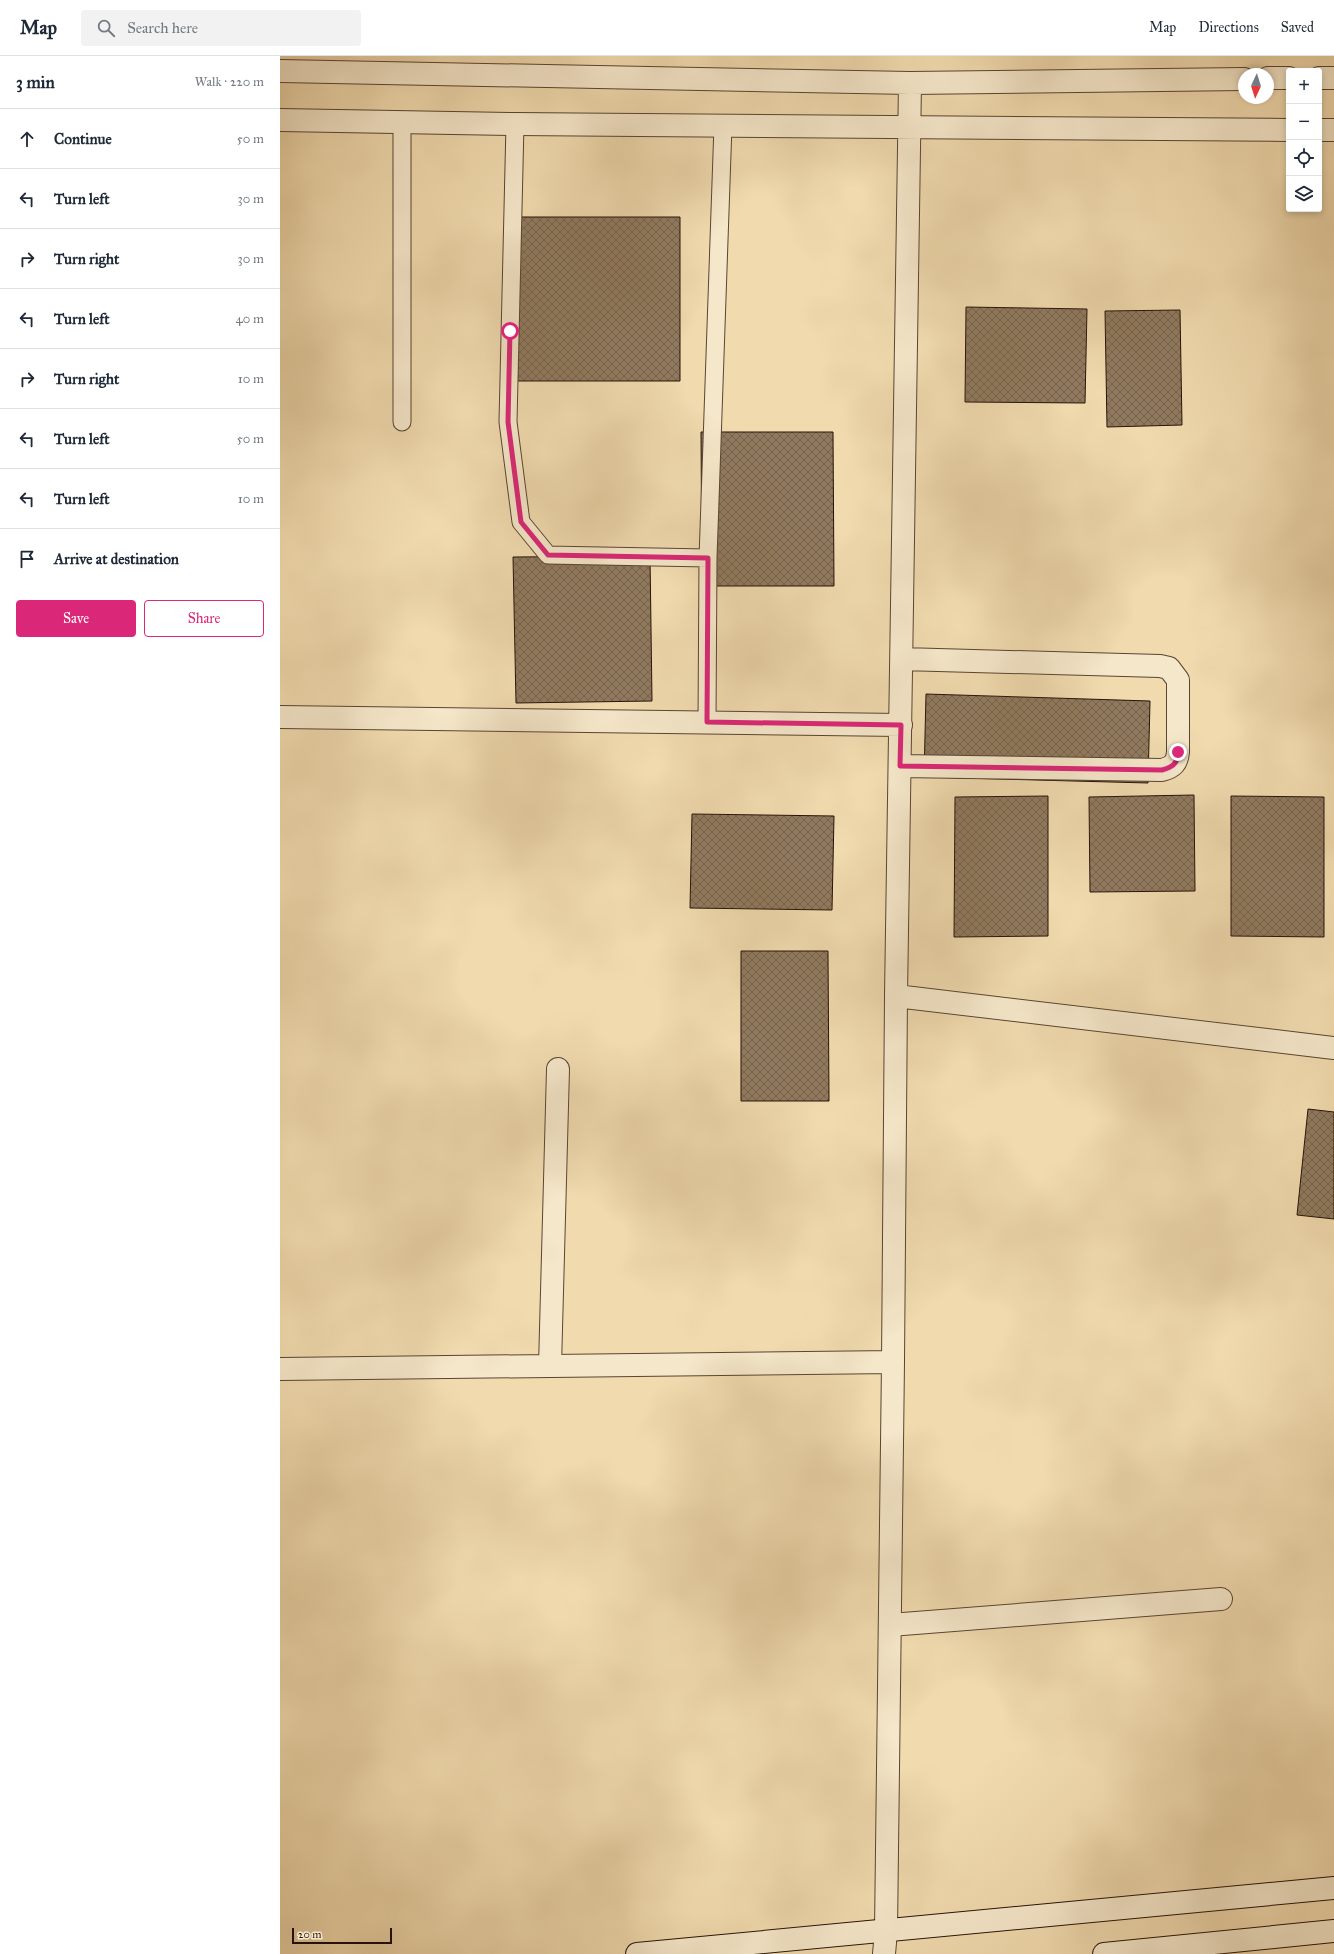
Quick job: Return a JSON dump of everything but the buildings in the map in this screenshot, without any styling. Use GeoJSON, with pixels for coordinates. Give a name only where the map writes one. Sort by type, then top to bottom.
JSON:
{"type":"FeatureCollection","features":[{"type":"Feature","properties":{"kind":"street"},"geometry":{"type":"LineString","coordinates":[[280,71],[910,83],[1238,79]]}},
{"type":"Feature","properties":{"kind":"street"},"geometry":{"type":"LineString","coordinates":[[1274,78],[1286,78]]}},
{"type":"Feature","properties":{"kind":"street"},"geometry":{"type":"LineString","coordinates":[[1322,78],[1334,78]]}},
{"type":"Feature","properties":{"kind":"street"},"geometry":{"type":"LineString","coordinates":[[884,1954],[886,1931],[896,996],[910,83]]}},
{"type":"Feature","properties":{"kind":"street"},"geometry":{"type":"LineString","coordinates":[[280,120],[910,128],[1286,130]]}},
{"type":"Feature","properties":{"kind":"street"},"geometry":{"type":"LineString","coordinates":[[1322,130],[1334,130]]}},
{"type":"Feature","properties":{"kind":"street"},"geometry":{"type":"LineString","coordinates":[[900,766],[1162,770],[1174,765],[1178,758],[1178,680],[1169,668],[1160,666],[902,660]]}},
{"type":"Feature","properties":{"kind":"street"},"geometry":{"type":"LineString","coordinates":[[280,717],[901,725]]}},
{"type":"Feature","properties":{"kind":"street"},"geometry":{"type":"LineString","coordinates":[[896,996],[1334,1048]]}},
{"type":"Feature","properties":{"kind":"street"},"geometry":{"type":"LineString","coordinates":[[550,1366],[558,1069]]}},
{"type":"Feature","properties":{"kind":"street"},"geometry":{"type":"LineString","coordinates":[[280,1369],[893,1362]]}},
{"type":"Feature","properties":{"kind":"street"},"geometry":{"type":"LineString","coordinates":[[890,1624],[1221,1599]]}},
{"type":"Feature","properties":{"kind":"street"},"geometry":{"type":"LineString","coordinates":[[637,1954],[1334,1888]]}},
{"type":"Feature","properties":{"kind":"street"},"geometry":{"type":"LineString","coordinates":[[1104,1954],[1334,1931]]}},
{"type":"Feature","properties":{"kind":"lane"},"geometry":{"type":"LineString","coordinates":[[402,122],[402,422]]}},
{"type":"Feature","properties":{"kind":"lane"},"geometry":{"type":"LineString","coordinates":[[515,124],[508,422],[521,522],[548,555],[708,558]]}},
{"type":"Feature","properties":{"kind":"lane"},"geometry":{"type":"LineString","coordinates":[[707,722],[708,558],[723,125]]}},
{"type":"Feature","properties":{"kind":"route"},"geometry":{"type":"LineString","coordinates":[[510,331],[508,422],[521,522],[548,555],[708,558],[707,722],[901,725],[900,766],[1162,770],[1174,765],[1178,758],[1178,752]]}}]}
